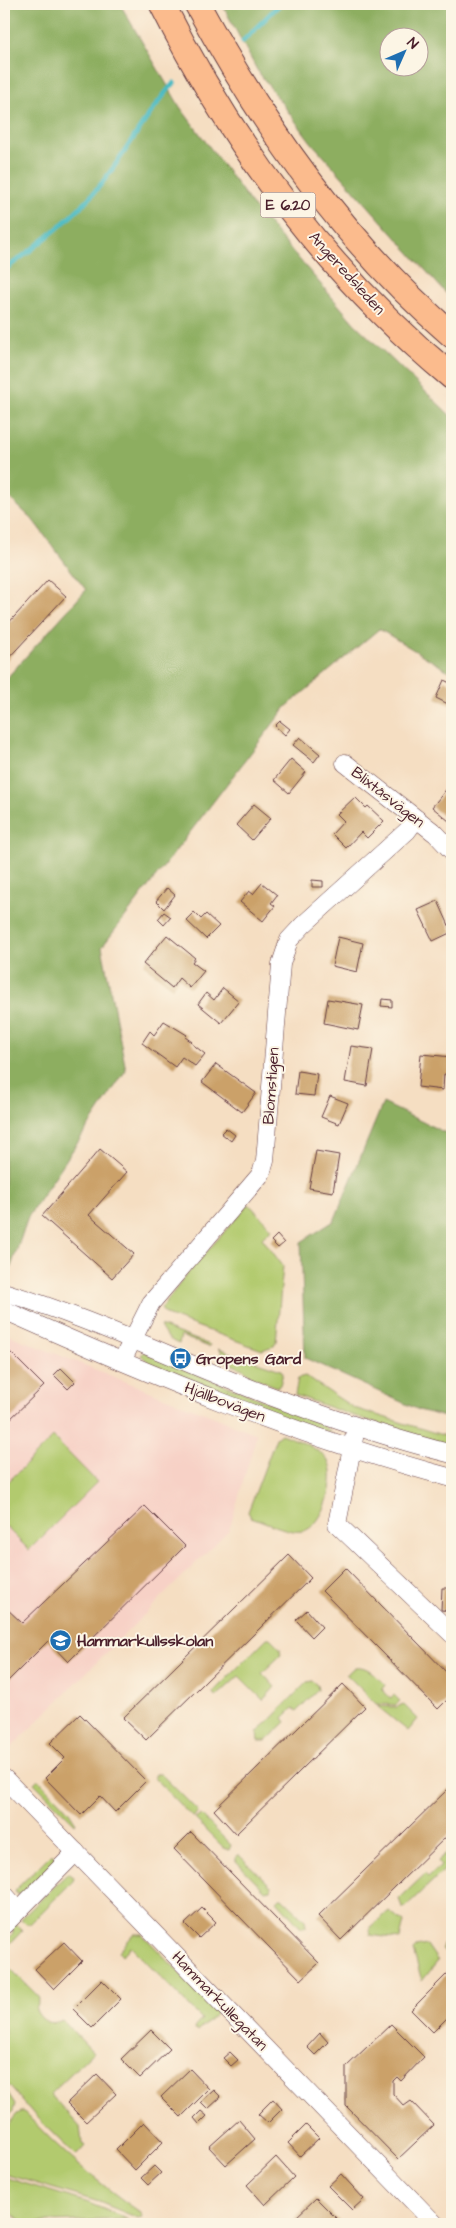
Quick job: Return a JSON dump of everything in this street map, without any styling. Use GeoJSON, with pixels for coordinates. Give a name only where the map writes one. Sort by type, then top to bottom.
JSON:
{"type":"FeatureCollection","features":[{"type":"Feature","properties":{"kind":"highway","name":"Angeredsleden"},"geometry":{"type":"LineString","coordinates":[[162,4],[185,49],[216,102],[270,183],[319,245],[368,299],[452,377]]}},
{"type":"Feature","properties":{"kind":"highway","name":"Angeredsleden"},"geometry":{"type":"LineString","coordinates":[[197,4],[262,112],[304,176],[353,236],[396,283],[452,335]]}},
{"type":"Feature","properties":{"kind":"street","name":"Blixtåsvägen"},"geometry":{"type":"LineString","coordinates":[[345,763],[436,834],[452,851]]}},
{"type":"Feature","properties":{"kind":"street","name":"Blomstigen"},"geometry":{"type":"LineString","coordinates":[[122,1362],[151,1303],[261,1174],[265,1161],[281,964],[289,940],[303,925],[407,831],[416,819]]}},
{"type":"Feature","properties":{"kind":"street","name":"Hjällbovägen"},"geometry":{"type":"LineString","coordinates":[[4,1292],[34,1301],[266,1395],[358,1426],[452,1454]]}},
{"type":"Feature","properties":{"kind":"street","name":"Hjällbovägen"},"geometry":{"type":"LineString","coordinates":[[4,1310],[122,1362],[252,1414],[351,1449],[452,1478]]}},
{"type":"Feature","properties":{"kind":"street"},"geometry":{"type":"LineString","coordinates":[[358,1426],[351,1449],[337,1524],[452,1634]]}},
{"type":"Feature","properties":{"kind":"street","name":"Hammarkullegatan"},"geometry":{"type":"LineString","coordinates":[[4,1778],[435,2224]]}},
{"type":"Feature","properties":{"kind":"street"},"geometry":{"type":"LineString","coordinates":[[4,1925],[76,1852]]}},
{"type":"Feature","properties":{"kind":"street"},"geometry":{"type":"LineString","coordinates":[[4,1894],[18,1910]]}},
{"type":"Feature","properties":{"kind":"shaded area","name":"Hammarkullsskolan"},"geometry":{"type":"Polygon","coordinates":[[[4,1333],[257,1434],[229,1530],[5,1754],[4,1333]]]}},
{"type":"Feature","properties":{"kind":"green space"},"geometry":{"type":"Polygon","coordinates":[[[4,4],[120,4],[180,107],[251,203],[354,323],[452,417],[452,673],[379,629],[286,707],[102,947],[126,1070],[28,1217],[11,1267],[4,1264],[4,681],[86,590],[32,519],[4,493],[4,4]]]}},
{"type":"Feature","properties":{"kind":"green space"},"geometry":{"type":"Polygon","coordinates":[[[222,4],[452,4],[452,300],[311,142],[257,70],[222,4]]]}},
{"type":"Feature","properties":{"kind":"green space"},"geometry":{"type":"Polygon","coordinates":[[[383,1103],[452,1136],[452,1332],[450,1338],[452,1339],[452,1419],[419,1410],[305,1358],[301,1242],[334,1221],[383,1103]]]}},
{"type":"Feature","properties":{"kind":"green space"},"geometry":{"type":"Polygon","coordinates":[[[249,1204],[272,1229],[262,1238],[283,1266],[276,1342],[273,1346],[262,1350],[166,1315],[161,1309],[187,1274],[249,1204]]]}},
{"type":"Feature","properties":{"kind":"green space"},"geometry":{"type":"Polygon","coordinates":[[[160,1326],[210,1345],[209,1347],[181,1336],[179,1344],[168,1337],[160,1326]]]}},
{"type":"Feature","properties":{"kind":"green space"},"geometry":{"type":"Polygon","coordinates":[[[218,1349],[281,1370],[283,1373],[280,1385],[277,1387],[251,1376],[245,1370],[219,1359],[222,1353],[218,1349]]]}},
{"type":"Feature","properties":{"kind":"green space"},"geometry":{"type":"Polygon","coordinates":[[[144,1352],[314,1421],[324,1426],[331,1433],[286,1419],[151,1365],[141,1355],[144,1352]]]}},
{"type":"Feature","properties":{"kind":"green space"},"geometry":{"type":"Polygon","coordinates":[[[305,1376],[354,1408],[452,1438],[452,1446],[351,1415],[295,1395],[298,1378],[305,1376]]]}},
{"type":"Feature","properties":{"kind":"green space"},"geometry":{"type":"Polygon","coordinates":[[[281,1434],[307,1444],[319,1452],[328,1461],[331,1469],[330,1490],[323,1512],[311,1528],[303,1531],[291,1531],[277,1527],[251,1517],[248,1512],[276,1438],[281,1434]]]}},
{"type":"Feature","properties":{"kind":"green space"},"geometry":{"type":"Polygon","coordinates":[[[53,1437],[97,1482],[29,1550],[4,1525],[4,1486],[53,1437]]]}},
{"type":"Feature","properties":{"kind":"green space"},"geometry":{"type":"Polygon","coordinates":[[[267,1638],[270,1638],[280,1648],[281,1655],[262,1673],[275,1687],[263,1700],[239,1676],[216,1697],[213,1693],[214,1691],[267,1638]]]}},
{"type":"Feature","properties":{"kind":"green space"},"geometry":{"type":"Polygon","coordinates":[[[355,1667],[364,1668],[372,1672],[385,1685],[382,1689],[390,1698],[394,1695],[400,1701],[396,1705],[376,1704],[346,1674],[355,1667]]]}},
{"type":"Feature","properties":{"kind":"green space"},"geometry":{"type":"Polygon","coordinates":[[[312,1681],[317,1685],[318,1690],[297,1711],[293,1708],[283,1718],[286,1722],[266,1741],[258,1741],[257,1733],[307,1682],[312,1681]]]}},
{"type":"Feature","properties":{"kind":"green space"},"geometry":{"type":"Polygon","coordinates":[[[403,1704],[418,1719],[408,1731],[377,1706],[397,1707],[403,1704]]]}},
{"type":"Feature","properties":{"kind":"green space"},"geometry":{"type":"Polygon","coordinates":[[[156,1774],[161,1774],[198,1811],[193,1818],[154,1778],[156,1774]]]}},
{"type":"Feature","properties":{"kind":"green space"},"geometry":{"type":"Polygon","coordinates":[[[38,1779],[69,1812],[75,1824],[34,1783],[38,1779]]]}},
{"type":"Feature","properties":{"kind":"green space"},"geometry":{"type":"Polygon","coordinates":[[[201,1815],[231,1845],[229,1850],[224,1848],[195,1819],[201,1815]]]}},
{"type":"Feature","properties":{"kind":"green space"},"geometry":{"type":"Polygon","coordinates":[[[452,1847],[452,1863],[405,1907],[402,1907],[399,1899],[425,1874],[428,1877],[441,1865],[438,1861],[452,1847]]]}},
{"type":"Feature","properties":{"kind":"green space"},"geometry":{"type":"Polygon","coordinates":[[[50,1855],[57,1859],[24,1893],[19,1895],[16,1893],[15,1890],[50,1855]]]}},
{"type":"Feature","properties":{"kind":"green space"},"geometry":{"type":"Polygon","coordinates":[[[239,1855],[271,1886],[271,1890],[265,1891],[236,1861],[236,1856],[239,1855]]]}},
{"type":"Feature","properties":{"kind":"green space"},"geometry":{"type":"Polygon","coordinates":[[[68,1873],[74,1877],[73,1881],[30,1924],[26,1924],[21,1919],[68,1873]]]}},
{"type":"Feature","properties":{"kind":"green space"},"geometry":{"type":"Polygon","coordinates":[[[280,1898],[305,1920],[306,1927],[301,1928],[277,1901],[280,1898]]]}},
{"type":"Feature","properties":{"kind":"green space"},"geometry":{"type":"Polygon","coordinates":[[[389,1911],[404,1922],[400,1939],[370,1935],[369,1929],[389,1911]]]}},
{"type":"Feature","properties":{"kind":"green space"},"geometry":{"type":"Polygon","coordinates":[[[16,1925],[22,1931],[4,1950],[4,1943],[13,1934],[13,1926],[16,1925]]]}},
{"type":"Feature","properties":{"kind":"green space"},"geometry":{"type":"Polygon","coordinates":[[[134,1934],[142,1934],[216,2010],[216,2014],[197,2032],[194,2028],[202,2019],[131,1947],[122,1955],[119,1951],[134,1934]]]}},
{"type":"Feature","properties":{"kind":"green space"},"geometry":{"type":"Polygon","coordinates":[[[452,1935],[452,1950],[445,1952],[442,1948],[443,1944],[452,1935]]]}},
{"type":"Feature","properties":{"kind":"green space"},"geometry":{"type":"Polygon","coordinates":[[[427,1945],[438,1961],[422,1981],[413,1950],[416,1947],[427,1945]]]}},
{"type":"Feature","properties":{"kind":"green space"},"geometry":{"type":"Polygon","coordinates":[[[4,1962],[40,1998],[36,2010],[41,2017],[54,2023],[62,2020],[93,2052],[50,2094],[80,2127],[82,2143],[85,2146],[76,2156],[38,2119],[4,2080],[4,1962]]]}},
{"type":"Feature","properties":{"kind":"green space"},"geometry":{"type":"Polygon","coordinates":[[[4,2087],[15,2104],[13,2111],[4,2123],[4,2087]]]}},
{"type":"Feature","properties":{"kind":"green space"},"geometry":{"type":"Polygon","coordinates":[[[23,2111],[79,2165],[140,2212],[143,2217],[138,2218],[99,2202],[4,2174],[4,2130],[17,2114],[23,2111]]]}},
{"type":"Feature","properties":{"kind":"green space"},"geometry":{"type":"Polygon","coordinates":[[[4,2177],[86,2202],[128,2219],[25,2223],[4,2208],[4,2177]]]}},
{"type":"Feature","properties":{"kind":"building"},"geometry":{"type":"Polygon","coordinates":[[[48,580],[66,596],[4,663],[4,628],[48,580]]]}},
{"type":"Feature","properties":{"kind":"building"},"geometry":{"type":"Polygon","coordinates":[[[444,680],[452,684],[452,706],[436,698],[444,680]]]}},
{"type":"Feature","properties":{"kind":"building"},"geometry":{"type":"Polygon","coordinates":[[[280,721],[290,729],[285,735],[275,726],[280,721]]]}},
{"type":"Feature","properties":{"kind":"building"},"geometry":{"type":"Polygon","coordinates":[[[300,737],[320,754],[314,762],[293,745],[300,737]]]}},
{"type":"Feature","properties":{"kind":"building"},"geometry":{"type":"Polygon","coordinates":[[[291,759],[306,772],[289,793],[274,780],[291,759]]]}},
{"type":"Feature","properties":{"kind":"building"},"geometry":{"type":"Polygon","coordinates":[[[449,786],[452,788],[452,817],[449,821],[432,807],[449,786]]]}},
{"type":"Feature","properties":{"kind":"building"},"geometry":{"type":"Polygon","coordinates":[[[355,797],[384,821],[367,838],[361,832],[346,848],[332,834],[344,821],[337,814],[355,797]]]}},
{"type":"Feature","properties":{"kind":"building"},"geometry":{"type":"Polygon","coordinates":[[[254,804],[271,818],[252,840],[236,825],[254,804]]]}},
{"type":"Feature","properties":{"kind":"building"},"geometry":{"type":"Polygon","coordinates":[[[312,880],[323,881],[323,887],[312,887],[312,880]]]}},
{"type":"Feature","properties":{"kind":"building"},"geometry":{"type":"Polygon","coordinates":[[[262,883],[277,895],[271,903],[275,906],[263,921],[240,902],[249,891],[253,894],[262,883]]]}},
{"type":"Feature","properties":{"kind":"building"},"geometry":{"type":"Polygon","coordinates":[[[167,888],[175,895],[164,909],[156,901],[167,888]]]}},
{"type":"Feature","properties":{"kind":"building"},"geometry":{"type":"Polygon","coordinates":[[[438,901],[452,932],[433,941],[418,910],[438,901]]]}},
{"type":"Feature","properties":{"kind":"building"},"geometry":{"type":"Polygon","coordinates":[[[164,912],[171,917],[164,925],[158,919],[164,912]]]}},
{"type":"Feature","properties":{"kind":"building"},"geometry":{"type":"Polygon","coordinates":[[[194,912],[201,919],[206,914],[219,926],[206,939],[186,920],[194,912]]]}},
{"type":"Feature","properties":{"kind":"building"},"geometry":{"type":"Polygon","coordinates":[[[167,935],[195,958],[192,962],[204,971],[190,988],[179,978],[172,988],[143,964],[167,935]]]}},
{"type":"Feature","properties":{"kind":"building"},"geometry":{"type":"Polygon","coordinates":[[[338,937],[363,943],[357,972],[332,966],[338,937]]]}},
{"type":"Feature","properties":{"kind":"building"},"geometry":{"type":"Polygon","coordinates":[[[223,988],[239,1001],[221,1023],[198,1004],[206,993],[214,1000],[223,988]]]}},
{"type":"Feature","properties":{"kind":"building"},"geometry":{"type":"Polygon","coordinates":[[[328,999],[363,1005],[358,1030],[324,1023],[328,999]]]}},
{"type":"Feature","properties":{"kind":"building"},"geometry":{"type":"Polygon","coordinates":[[[382,999],[392,1000],[392,1007],[381,1006],[382,999]]]}},
{"type":"Feature","properties":{"kind":"building"},"geometry":{"type":"Polygon","coordinates":[[[164,1021],[187,1035],[185,1037],[205,1054],[195,1066],[182,1057],[175,1067],[142,1043],[150,1031],[154,1035],[164,1021]]]}},
{"type":"Feature","properties":{"kind":"building"},"geometry":{"type":"Polygon","coordinates":[[[351,1046],[373,1049],[367,1086],[345,1082],[351,1046]]]}},
{"type":"Feature","properties":{"kind":"building"},"geometry":{"type":"Polygon","coordinates":[[[421,1054],[452,1057],[452,1075],[444,1074],[443,1090],[418,1087],[421,1054]]]}},
{"type":"Feature","properties":{"kind":"building"},"geometry":{"type":"Polygon","coordinates":[[[216,1064],[256,1093],[242,1112],[202,1082],[216,1064]]]}},
{"type":"Feature","properties":{"kind":"building"},"geometry":{"type":"Polygon","coordinates":[[[298,1071],[317,1074],[314,1096],[295,1094],[298,1071]]]}},
{"type":"Feature","properties":{"kind":"building"},"geometry":{"type":"Polygon","coordinates":[[[330,1096],[348,1103],[339,1124],[321,1117],[330,1096]]]}},
{"type":"Feature","properties":{"kind":"building"},"geometry":{"type":"Polygon","coordinates":[[[226,1128],[235,1135],[231,1141],[221,1133],[226,1128]]]}},
{"type":"Feature","properties":{"kind":"building"},"geometry":{"type":"Polygon","coordinates":[[[100,1149],[127,1172],[89,1215],[134,1254],[112,1278],[42,1216],[100,1149]]]}},
{"type":"Feature","properties":{"kind":"building"},"geometry":{"type":"Polygon","coordinates":[[[316,1151],[339,1155],[333,1192],[309,1188],[316,1151]]]}},
{"type":"Feature","properties":{"kind":"building"},"geometry":{"type":"Polygon","coordinates":[[[277,1235],[284,1243],[278,1248],[271,1241],[277,1235]]]}},
{"type":"Feature","properties":{"kind":"building"},"geometry":{"type":"Polygon","coordinates":[[[6,1348],[44,1386],[4,1425],[4,1350],[6,1348]]]}},
{"type":"Feature","properties":{"kind":"building"},"geometry":{"type":"Polygon","coordinates":[[[61,1368],[75,1382],[68,1389],[54,1375],[61,1368]]]}},
{"type":"Feature","properties":{"kind":"building","name":"Hammarkullsskolan"},"geometry":{"type":"Polygon","coordinates":[[[145,1506],[185,1546],[68,1662],[48,1641],[4,1685],[4,1606],[22,1623],[145,1506]]]}},
{"type":"Feature","properties":{"kind":"building"},"geometry":{"type":"Polygon","coordinates":[[[289,1555],[311,1578],[146,1740],[123,1718],[289,1555]]]}},
{"type":"Feature","properties":{"kind":"building"},"geometry":{"type":"Polygon","coordinates":[[[345,1568],[452,1678],[452,1695],[438,1709],[322,1591],[345,1568]]]}},
{"type":"Feature","properties":{"kind":"building"},"geometry":{"type":"Polygon","coordinates":[[[442,1588],[452,1588],[452,1611],[441,1610],[442,1588]]]}},
{"type":"Feature","properties":{"kind":"building"},"geometry":{"type":"Polygon","coordinates":[[[307,1610],[322,1627],[312,1637],[296,1620],[307,1610]]]}},
{"type":"Feature","properties":{"kind":"building"},"geometry":{"type":"Polygon","coordinates":[[[343,1684],[365,1707],[236,1834],[214,1810],[343,1684]]]}},
{"type":"Feature","properties":{"kind":"building"},"geometry":{"type":"Polygon","coordinates":[[[80,1714],[146,1781],[115,1812],[100,1796],[81,1815],[45,1778],[65,1758],[50,1743],[80,1714]]]}},
{"type":"Feature","properties":{"kind":"building"},"geometry":{"type":"Polygon","coordinates":[[[449,1788],[452,1792],[452,1831],[341,1940],[318,1916],[449,1788]]]}},
{"type":"Feature","properties":{"kind":"building"},"geometry":{"type":"Polygon","coordinates":[[[191,1832],[319,1963],[301,1980],[174,1849],[191,1832]]]}},
{"type":"Feature","properties":{"kind":"building"},"geometry":{"type":"Polygon","coordinates":[[[202,1908],[216,1922],[199,1938],[185,1924],[202,1908]]]}},
{"type":"Feature","properties":{"kind":"building"},"geometry":{"type":"Polygon","coordinates":[[[64,1942],[82,1961],[54,1989],[35,1969],[64,1942]]]}},
{"type":"Feature","properties":{"kind":"building"},"geometry":{"type":"Polygon","coordinates":[[[452,1969],[452,2013],[433,2032],[411,2010],[452,1969]]]}},
{"type":"Feature","properties":{"kind":"building"},"geometry":{"type":"Polygon","coordinates":[[[102,1980],[121,1999],[92,2028],[73,2009],[102,1980]]]}},
{"type":"Feature","properties":{"kind":"building"},"geometry":{"type":"Polygon","coordinates":[[[391,2024],[424,2057],[401,2081],[397,2077],[393,2081],[393,2094],[404,2106],[411,2101],[434,2125],[398,2159],[346,2106],[346,2067],[391,2024]]]}},
{"type":"Feature","properties":{"kind":"building"},"geometry":{"type":"Polygon","coordinates":[[[151,2030],[170,2049],[140,2078],[121,2059],[151,2030]]]}},
{"type":"Feature","properties":{"kind":"building"},"geometry":{"type":"Polygon","coordinates":[[[320,2033],[328,2042],[315,2055],[307,2047],[320,2033]]]}},
{"type":"Feature","properties":{"kind":"building"},"geometry":{"type":"Polygon","coordinates":[[[230,2052],[238,2060],[231,2066],[223,2058],[230,2052]]]}},
{"type":"Feature","properties":{"kind":"building"},"geometry":{"type":"Polygon","coordinates":[[[190,2069],[209,2089],[181,2117],[161,2097],[190,2069]]]}},
{"type":"Feature","properties":{"kind":"building"},"geometry":{"type":"Polygon","coordinates":[[[97,2074],[116,2094],[86,2122],[67,2103],[97,2074]]]}},
{"type":"Feature","properties":{"kind":"building"},"geometry":{"type":"Polygon","coordinates":[[[214,2090],[221,2097],[208,2109],[201,2102],[214,2090]]]}},
{"type":"Feature","properties":{"kind":"building"},"geometry":{"type":"Polygon","coordinates":[[[273,2099],[282,2109],[268,2123],[258,2114],[273,2099]]]}},
{"type":"Feature","properties":{"kind":"building"},"geometry":{"type":"Polygon","coordinates":[[[201,2111],[207,2116],[199,2124],[194,2118],[201,2111]]]}},
{"type":"Feature","properties":{"kind":"building"},"geometry":{"type":"Polygon","coordinates":[[[239,2120],[255,2139],[226,2165],[209,2147],[239,2120]]]}},
{"type":"Feature","properties":{"kind":"building"},"geometry":{"type":"Polygon","coordinates":[[[144,2122],[163,2142],[135,2170],[116,2150],[144,2122]]]}},
{"type":"Feature","properties":{"kind":"building"},"geometry":{"type":"Polygon","coordinates":[[[306,2125],[319,2138],[300,2156],[288,2143],[306,2125]]]}},
{"type":"Feature","properties":{"kind":"building"},"geometry":{"type":"Polygon","coordinates":[[[276,2157],[294,2177],[265,2205],[247,2185],[276,2157]]]}},
{"type":"Feature","properties":{"kind":"building"},"geometry":{"type":"Polygon","coordinates":[[[154,2166],[161,2173],[148,2185],[141,2178],[154,2166]]]}},
{"type":"Feature","properties":{"kind":"building"},"geometry":{"type":"Polygon","coordinates":[[[341,2174],[364,2199],[352,2210],[328,2186],[341,2174]]]}},
{"type":"Feature","properties":{"kind":"building"},"geometry":{"type":"Polygon","coordinates":[[[316,2198],[340,2222],[337,2224],[299,2224],[294,2219],[316,2198]]]}},
{"type":"Feature","properties":{"kind":"waterway"},"geometry":{"type":"LineString","coordinates":[[243,41],[280,4]]}},
{"type":"Feature","properties":{"kind":"waterway"},"geometry":{"type":"LineString","coordinates":[[4,270],[53,232],[87,200],[117,163],[153,109],[174,83]]}},
{"type":"Feature","properties":{"kind":"place","name":"Gropens Gård"},"geometry":{"type":"Point","coordinates":[180,1359]}},
{"type":"Feature","properties":{"kind":"place","name":"Hammarkullsskolan"},"geometry":{"type":"Point","coordinates":[61,1641]}}]}
